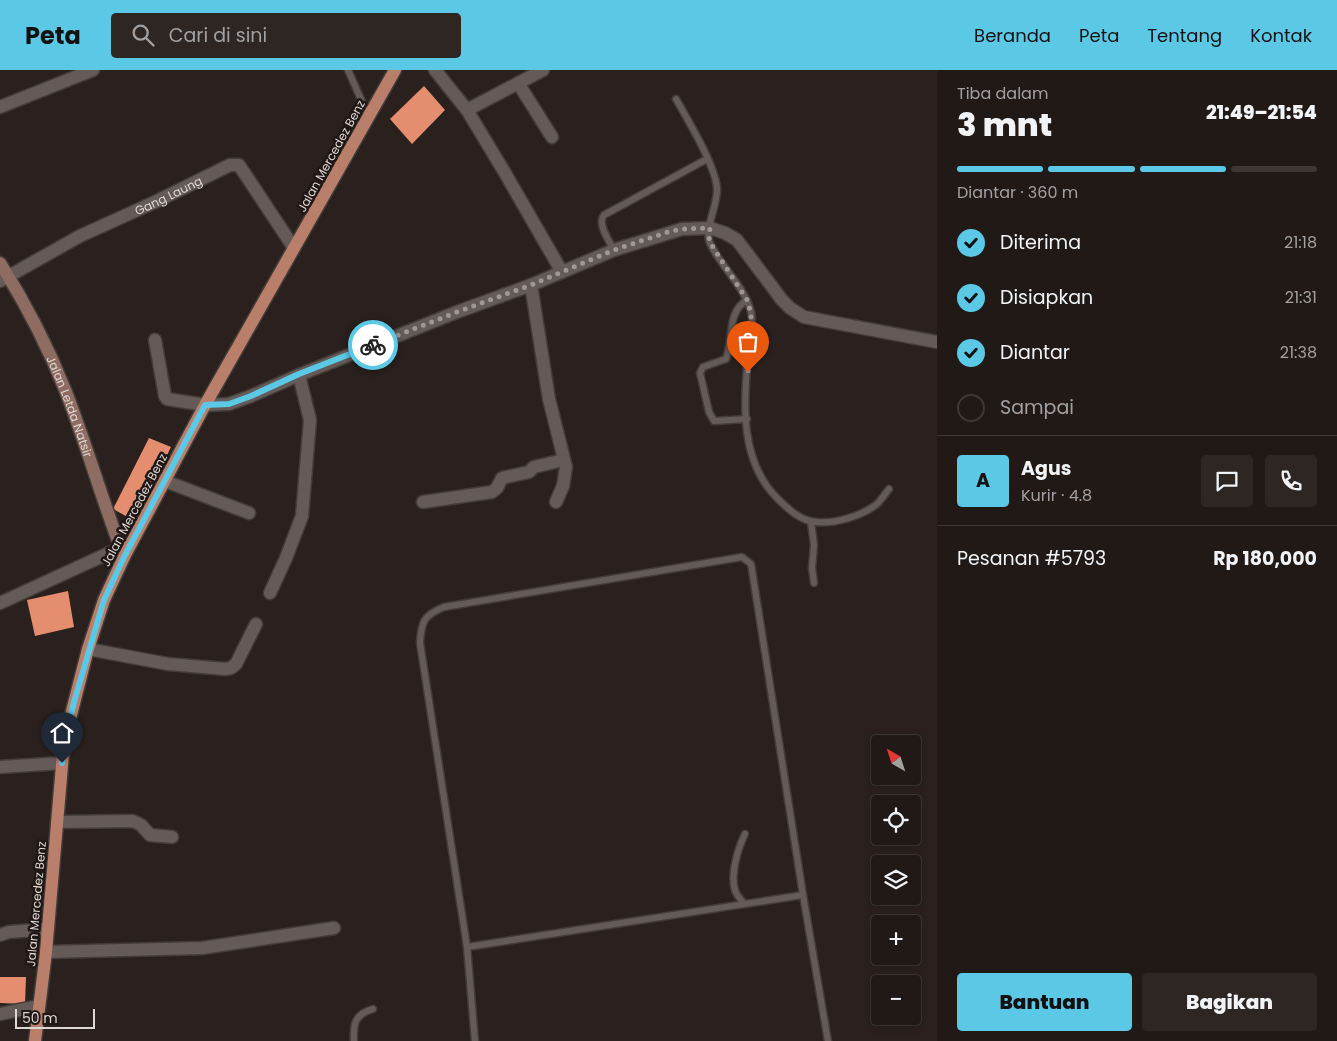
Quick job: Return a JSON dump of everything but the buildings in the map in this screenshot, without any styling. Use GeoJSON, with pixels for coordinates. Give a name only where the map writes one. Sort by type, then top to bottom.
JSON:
{"type":"FeatureCollection","features":[{"type":"Feature","properties":{"kind":"main road","name":"Jalan Mercedez Benz"},"geometry":{"type":"LineString","coordinates":[[35,1041],[46,952],[64,742],[88,649],[104,600],[122,552],[166,481],[205,405],[395,70]]}},
{"type":"Feature","properties":{"kind":"street"},"geometry":{"type":"LineString","coordinates":[[0,107],[92,70]]}},
{"type":"Feature","properties":{"kind":"street"},"geometry":{"type":"LineString","coordinates":[[435,70],[467,110],[506,173],[562,272]]}},
{"type":"Feature","properties":{"kind":"street"},"geometry":{"type":"LineString","coordinates":[[467,110],[543,70]]}},
{"type":"Feature","properties":{"kind":"street"},"geometry":{"type":"LineString","coordinates":[[518,83],[552,136]]}},
{"type":"Feature","properties":{"kind":"street","name":"Gang Laung"},"geometry":{"type":"LineString","coordinates":[[4,279],[80,236],[155,202],[230,164],[239,165],[294,248]]}},
{"type":"Feature","properties":{"kind":"street"},"geometry":{"type":"LineString","coordinates":[[155,340],[166,397],[170,400],[205,405],[229,404],[299,374],[531,285],[614,250],[671,231],[710,228],[725,233],[737,240],[782,300],[797,313],[812,319],[937,342]]}},
{"type":"Feature","properties":{"kind":"street","name":"Jalan Letda Natsir"},"geometry":{"type":"LineString","coordinates":[[0,263],[4,279],[39,332],[66,394],[122,552]]}},
{"type":"Feature","properties":{"kind":"street"},"geometry":{"type":"LineString","coordinates":[[531,285],[549,399],[566,472],[556,502]]}},
{"type":"Feature","properties":{"kind":"street"},"geometry":{"type":"LineString","coordinates":[[270,593],[302,516],[310,420],[299,374]]}},
{"type":"Feature","properties":{"kind":"street"},"geometry":{"type":"LineString","coordinates":[[422,502],[492,492],[497,488],[502,478],[529,472],[534,467],[564,460]]}},
{"type":"Feature","properties":{"kind":"street"},"geometry":{"type":"LineString","coordinates":[[166,481],[249,513]]}},
{"type":"Feature","properties":{"kind":"street"},"geometry":{"type":"LineString","coordinates":[[0,603],[122,552]]}},
{"type":"Feature","properties":{"kind":"street"},"geometry":{"type":"LineString","coordinates":[[88,649],[168,664],[225,669],[231,668],[236,664],[256,624]]}},
{"type":"Feature","properties":{"kind":"street"},"geometry":{"type":"LineString","coordinates":[[0,767],[62,763]]}},
{"type":"Feature","properties":{"kind":"street"},"geometry":{"type":"LineString","coordinates":[[57,822],[132,821],[141,825],[150,836],[172,837]]}},
{"type":"Feature","properties":{"kind":"street"},"geometry":{"type":"LineString","coordinates":[[46,952],[202,948],[334,928]]}},
{"type":"Feature","properties":{"kind":"street"},"geometry":{"type":"LineString","coordinates":[[0,935],[9,932],[48,929]]}},
{"type":"Feature","properties":{"kind":"street"},"geometry":{"type":"LineString","coordinates":[[0,1014],[39,1006]]}},
{"type":"Feature","properties":{"kind":"lane"},"geometry":{"type":"LineString","coordinates":[[348,70],[369,117]]}},
{"type":"Feature","properties":{"kind":"lane"},"geometry":{"type":"LineString","coordinates":[[676,99],[694,131],[717,189],[709,240],[747,300],[752,316],[752,330],[748,353],[747,419],[751,455],[761,479],[790,511],[811,522],[833,522],[864,511],[877,503],[889,489]]}},
{"type":"Feature","properties":{"kind":"lane"},"geometry":{"type":"LineString","coordinates":[[614,250],[601,224],[601,219],[604,215],[706,159]]}},
{"type":"Feature","properties":{"kind":"lane"},"geometry":{"type":"LineString","coordinates":[[747,300],[741,304],[736,312],[726,359],[703,367],[700,373],[709,412],[714,421],[747,419]]}},
{"type":"Feature","properties":{"kind":"lane"},"geometry":{"type":"LineString","coordinates":[[811,522],[814,545],[812,568],[814,584]]}},
{"type":"Feature","properties":{"kind":"lane"},"geometry":{"type":"LineString","coordinates":[[475,1041],[467,947],[420,643],[422,624],[432,611],[444,607],[742,557],[747,560],[752,570],[828,1041]]}},
{"type":"Feature","properties":{"kind":"lane"},"geometry":{"type":"LineString","coordinates":[[744,904],[736,893],[734,882],[738,853],[746,834]]}},
{"type":"Feature","properties":{"kind":"lane"},"geometry":{"type":"LineString","coordinates":[[467,947],[803,895]]}},
{"type":"Feature","properties":{"kind":"lane"},"geometry":{"type":"LineString","coordinates":[[354,1041],[355,1023],[364,1011],[373,1009]]}},
{"type":"Feature","properties":{"kind":"way so far"},"geometry":{"type":"LineString","coordinates":[[373,345],[531,285],[614,250],[671,231],[710,228],[709,240],[723,265],[747,300],[752,316],[748,372]]}},
{"type":"Feature","properties":{"kind":"route"},"geometry":{"type":"LineString","coordinates":[[62,763],[64,742],[74,702],[88,649],[104,600],[124,557],[205,405],[229,404],[373,345]]}}]}
